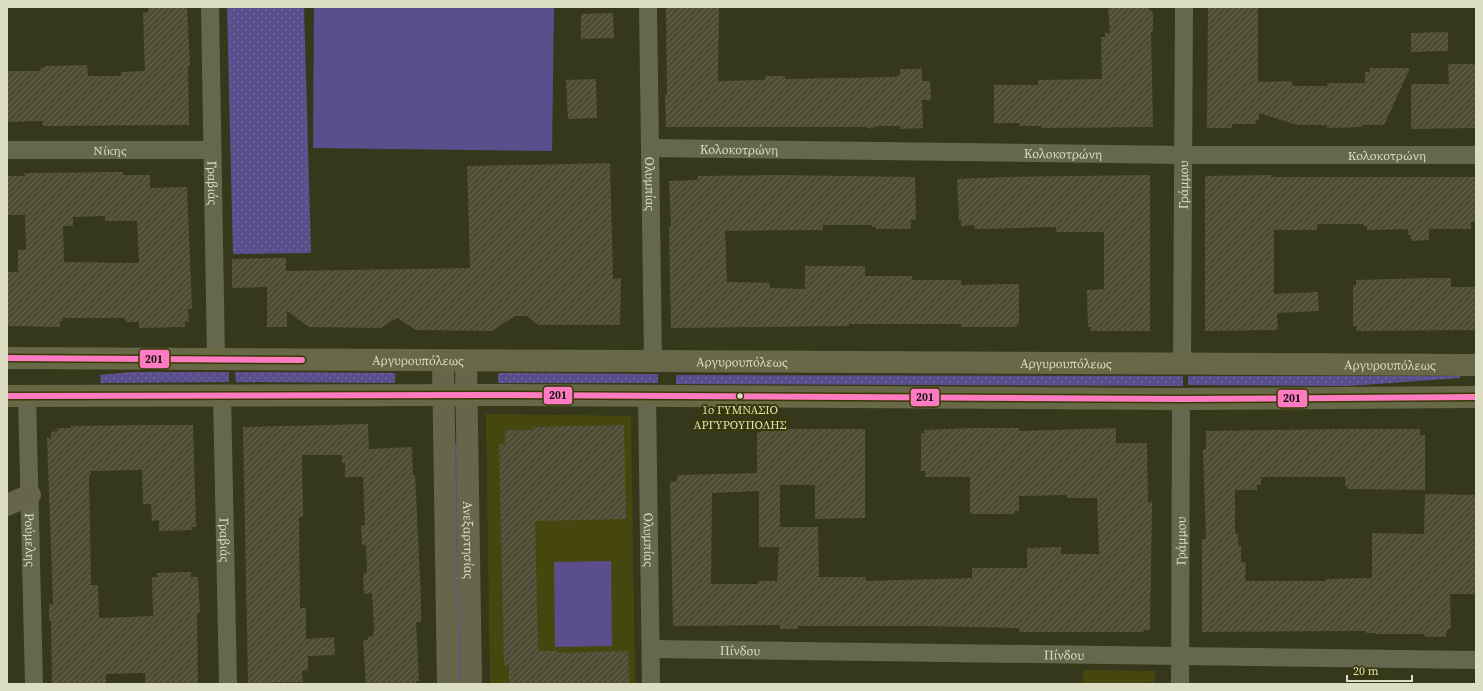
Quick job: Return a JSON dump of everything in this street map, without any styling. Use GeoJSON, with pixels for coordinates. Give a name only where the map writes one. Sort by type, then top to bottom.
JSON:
{"type":"FeatureCollection","features":[{"type":"Feature","properties":{"kind":"main road","name":"Αργυρουπόλεως"},"geometry":{"type":"LineString","coordinates":[[7,358],[443,361],[1476,364]]}},
{"type":"Feature","properties":{"kind":"main road","name":"Ανεξαρτησίας"},"geometry":{"type":"LineString","coordinates":[[443,361],[448,684]]}},
{"type":"Feature","properties":{"kind":"main road","name":"Ανεξαρτησίας"},"geometry":{"type":"LineString","coordinates":[[466,361],[471,684]]}},
{"type":"Feature","properties":{"kind":"main road"},"geometry":{"type":"LineString","coordinates":[[17,396],[466,395],[1181,399],[1476,397]]}},
{"type":"Feature","properties":{"kind":"main road"},"geometry":{"type":"LineString","coordinates":[[7,505],[30,495]]}},
{"type":"Feature","properties":{"kind":"street","name":"Γραβιάς"},"geometry":{"type":"LineString","coordinates":[[210,7],[216,359]]}},
{"type":"Feature","properties":{"kind":"street","name":"Ολυμπίας"},"geometry":{"type":"LineString","coordinates":[[648,7],[653,361]]}},
{"type":"Feature","properties":{"kind":"street","name":"Γράμμου"},"geometry":{"type":"LineString","coordinates":[[1182,363],[1184,7]]}},
{"type":"Feature","properties":{"kind":"street","name":"Κολοκοτρώνη"},"geometry":{"type":"LineString","coordinates":[[650,148],[1183,155],[1476,155]]}},
{"type":"Feature","properties":{"kind":"street","name":"Νίκης"},"geometry":{"type":"LineString","coordinates":[[7,150],[212,150]]}},
{"type":"Feature","properties":{"kind":"street","name":"Γραβιάς"},"geometry":{"type":"LineString","coordinates":[[222,395],[228,684]]}},
{"type":"Feature","properties":{"kind":"street","name":"Ρούμελης"},"geometry":{"type":"LineString","coordinates":[[17,396],[30,495],[34,684]]}},
{"type":"Feature","properties":{"kind":"street","name":"Ολυμπίας"},"geometry":{"type":"LineString","coordinates":[[647,396],[652,684]]}},
{"type":"Feature","properties":{"kind":"street","name":"Γράμμου"},"geometry":{"type":"LineString","coordinates":[[1180,684],[1181,399]]}},
{"type":"Feature","properties":{"kind":"street","name":"Πίνδου"},"geometry":{"type":"LineString","coordinates":[[651,649],[1476,660]]}},
{"type":"Feature","properties":{"kind":"shaded area"},"geometry":{"type":"Polygon","coordinates":[[[227,7],[304,7],[311,253],[233,254],[227,7]]]}},
{"type":"Feature","properties":{"kind":"shaded area"},"geometry":{"type":"Polygon","coordinates":[[[314,7],[554,7],[552,151],[313,148],[314,7]]]}},
{"type":"Feature","properties":{"kind":"shaded area"},"geometry":{"type":"Polygon","coordinates":[[[132,372],[229,372],[229,382],[101,383],[100,375],[132,372]]]}},
{"type":"Feature","properties":{"kind":"shaded area"},"geometry":{"type":"Polygon","coordinates":[[[235,372],[395,373],[395,383],[236,382],[235,372]]]}},
{"type":"Feature","properties":{"kind":"shaded area"},"geometry":{"type":"Polygon","coordinates":[[[498,373],[658,374],[658,383],[498,383],[498,373]]]}},
{"type":"Feature","properties":{"kind":"shaded area"},"geometry":{"type":"Polygon","coordinates":[[[676,375],[1183,376],[1183,386],[676,384],[676,375]]]}},
{"type":"Feature","properties":{"kind":"shaded area"},"geometry":{"type":"Polygon","coordinates":[[[1188,376],[1460,376],[1460,378],[1348,386],[1188,385],[1188,376]]]}},
{"type":"Feature","properties":{"kind":"shaded area"},"geometry":{"type":"Polygon","coordinates":[[[486,414],[631,416],[635,684],[490,684],[486,414]]]}},
{"type":"Feature","properties":{"kind":"shaded area"},"geometry":{"type":"Polygon","coordinates":[[[455,443],[458,443],[462,684],[458,684],[455,443]]]}},
{"type":"Feature","properties":{"kind":"shaded area"},"geometry":{"type":"Polygon","coordinates":[[[611,561],[612,646],[555,647],[554,562],[611,561]]]}},
{"type":"Feature","properties":{"kind":"shaded area"},"geometry":{"type":"Polygon","coordinates":[[[1083,670],[1155,671],[1154,683],[1083,684],[1083,670]]]}},
{"type":"Feature","properties":{"kind":"building"},"geometry":{"type":"Polygon","coordinates":[[[148,7],[187,8],[190,66],[188,66],[189,125],[43,126],[43,121],[7,122],[7,71],[40,71],[40,68],[46,67],[45,66],[87,65],[88,76],[121,76],[121,72],[145,71],[143,12],[148,12],[148,7]]]}},
{"type":"Feature","properties":{"kind":"building"},"geometry":{"type":"Polygon","coordinates":[[[1108,7],[1146,7],[1153,12],[1153,30],[1151,32],[1153,127],[1042,128],[1042,126],[1019,126],[1020,123],[994,123],[994,85],[1038,85],[1038,80],[1102,79],[1101,37],[1105,37],[1105,33],[1110,33],[1108,7]]]}},
{"type":"Feature","properties":{"kind":"building"},"geometry":{"type":"Polygon","coordinates":[[[1208,7],[1258,7],[1258,82],[1291,81],[1293,86],[1328,86],[1327,83],[1365,83],[1365,72],[1370,72],[1370,68],[1410,68],[1384,125],[1327,128],[1327,125],[1297,125],[1259,113],[1259,120],[1256,120],[1256,124],[1232,124],[1232,128],[1207,128],[1208,7]]]}},
{"type":"Feature","properties":{"kind":"building"},"geometry":{"type":"Polygon","coordinates":[[[666,8],[719,8],[718,81],[765,80],[765,76],[785,76],[785,79],[896,77],[900,75],[900,69],[922,69],[922,81],[930,81],[931,100],[922,100],[923,128],[900,129],[900,126],[876,126],[872,129],[866,127],[666,127],[666,8]]]}},
{"type":"Feature","properties":{"kind":"building"},"geometry":{"type":"Polygon","coordinates":[[[613,13],[614,38],[581,39],[581,14],[613,13]]]}},
{"type":"Feature","properties":{"kind":"building"},"geometry":{"type":"Polygon","coordinates":[[[1448,32],[1448,51],[1411,52],[1411,33],[1448,32]]]}},
{"type":"Feature","properties":{"kind":"building"},"geometry":{"type":"Polygon","coordinates":[[[1448,64],[1476,64],[1476,128],[1411,129],[1411,84],[1449,84],[1448,64]]]}},
{"type":"Feature","properties":{"kind":"building"},"geometry":{"type":"Polygon","coordinates":[[[596,79],[597,118],[568,119],[566,80],[596,79]]]}},
{"type":"Feature","properties":{"kind":"building"},"geometry":{"type":"Polygon","coordinates":[[[610,163],[613,279],[621,278],[620,325],[538,325],[527,316],[515,316],[492,331],[416,330],[397,318],[381,328],[309,327],[287,311],[287,327],[267,327],[267,287],[232,288],[232,259],[286,258],[286,271],[470,268],[467,166],[610,163]]]}},
{"type":"Feature","properties":{"kind":"building"},"geometry":{"type":"Polygon","coordinates":[[[123,172],[123,175],[150,175],[150,188],[187,187],[192,309],[188,309],[189,322],[185,322],[185,327],[139,328],[139,322],[125,322],[125,318],[63,318],[63,321],[60,321],[60,327],[8,326],[7,272],[18,272],[18,250],[26,250],[25,215],[7,215],[7,176],[25,176],[24,173],[123,172]],[[105,216],[73,217],[73,226],[63,226],[64,262],[139,263],[137,221],[105,221],[105,216]]]}},
{"type":"Feature","properties":{"kind":"building"},"geometry":{"type":"Polygon","coordinates":[[[779,175],[915,177],[916,220],[911,220],[911,229],[876,229],[876,227],[872,227],[872,225],[823,225],[823,230],[725,231],[727,282],[770,283],[770,288],[805,289],[805,266],[865,266],[865,276],[912,276],[912,280],[961,280],[961,285],[1019,284],[1019,324],[1017,324],[1017,327],[961,327],[961,324],[849,324],[849,326],[671,328],[669,226],[671,226],[669,181],[697,180],[698,176],[779,175]]]}},
{"type":"Feature","properties":{"kind":"building"},"geometry":{"type":"Polygon","coordinates":[[[1150,175],[1150,331],[1091,331],[1091,327],[1088,327],[1087,290],[1104,289],[1104,232],[1056,232],[1056,227],[975,229],[974,225],[961,226],[961,220],[959,220],[957,179],[1150,175]]]}},
{"type":"Feature","properties":{"kind":"building"},"geometry":{"type":"Polygon","coordinates":[[[1271,175],[1271,177],[1476,177],[1476,222],[1471,222],[1471,229],[1429,229],[1429,240],[1411,241],[1411,235],[1408,235],[1408,229],[1367,230],[1367,226],[1364,227],[1364,224],[1317,224],[1317,230],[1274,230],[1274,294],[1318,292],[1319,311],[1277,313],[1278,330],[1205,331],[1205,176],[1271,175]]]}},
{"type":"Feature","properties":{"kind":"building"},"geometry":{"type":"Polygon","coordinates":[[[1451,278],[1451,287],[1476,287],[1476,330],[1356,331],[1357,326],[1353,326],[1353,285],[1356,285],[1356,280],[1451,278]]]}},
{"type":"Feature","properties":{"kind":"building"},"geometry":{"type":"Polygon","coordinates":[[[368,424],[369,449],[412,447],[413,475],[415,475],[421,600],[421,622],[416,622],[419,681],[416,681],[416,684],[366,684],[363,640],[368,640],[368,637],[373,636],[374,627],[372,593],[364,594],[363,575],[367,572],[366,545],[362,545],[361,526],[365,525],[363,477],[345,477],[345,463],[342,463],[342,455],[302,455],[303,517],[299,517],[300,608],[306,608],[306,639],[334,637],[335,655],[308,656],[308,670],[302,671],[303,682],[248,683],[243,427],[368,424]]]}},
{"type":"Feature","properties":{"kind":"building"},"geometry":{"type":"Polygon","coordinates":[[[193,425],[196,527],[191,527],[192,530],[159,531],[159,520],[152,521],[151,504],[143,504],[142,470],[91,471],[91,474],[89,474],[91,585],[98,585],[99,618],[153,616],[152,577],[157,577],[157,573],[191,572],[191,577],[198,577],[200,613],[197,613],[198,684],[145,684],[145,673],[106,674],[106,684],[52,684],[51,621],[49,621],[49,604],[53,604],[47,438],[51,438],[51,432],[58,431],[57,428],[71,428],[71,426],[193,425]]]}},
{"type":"Feature","properties":{"kind":"building"},"geometry":{"type":"Polygon","coordinates":[[[624,425],[626,519],[535,521],[538,651],[557,651],[557,653],[628,651],[629,684],[509,684],[509,665],[504,665],[499,444],[505,445],[505,430],[532,430],[532,427],[624,425]]]}},
{"type":"Feature","properties":{"kind":"building"},"geometry":{"type":"Polygon","coordinates":[[[1019,428],[1019,431],[1116,428],[1116,443],[1147,443],[1148,502],[1152,502],[1150,630],[1144,630],[1144,632],[1019,632],[1019,628],[926,626],[798,626],[798,629],[780,629],[780,625],[673,626],[670,482],[677,481],[677,475],[757,473],[757,432],[761,432],[761,429],[865,429],[865,518],[815,519],[815,485],[780,485],[780,527],[818,527],[819,577],[866,577],[866,581],[972,578],[972,568],[1027,568],[1027,548],[1061,547],[1061,554],[1099,554],[1097,498],[1067,498],[1067,495],[1019,496],[1019,511],[1015,511],[1015,514],[970,514],[970,477],[925,477],[925,471],[921,471],[921,433],[924,433],[924,430],[1019,428]],[[759,491],[712,493],[711,584],[758,584],[758,581],[777,581],[779,547],[759,547],[759,491]]]}},
{"type":"Feature","properties":{"kind":"building"},"geometry":{"type":"Polygon","coordinates":[[[1420,429],[1420,435],[1425,435],[1425,490],[1347,489],[1348,486],[1345,486],[1345,477],[1261,477],[1261,485],[1257,485],[1257,490],[1235,490],[1235,533],[1238,534],[1238,546],[1241,546],[1241,562],[1246,563],[1245,581],[1326,581],[1326,579],[1372,578],[1372,533],[1424,534],[1425,494],[1476,495],[1476,594],[1450,594],[1451,628],[1447,630],[1446,637],[1425,637],[1424,634],[1375,634],[1366,633],[1366,631],[1202,632],[1202,539],[1206,539],[1203,449],[1206,449],[1206,431],[1420,429]]]}},
{"type":"Feature","properties":{"kind":"transit line","name":"201"},"geometry":{"type":"LineString","coordinates":[[7,358],[302,360]]}},
{"type":"Feature","properties":{"kind":"transit line","name":"201"},"geometry":{"type":"LineString","coordinates":[[7,396],[489,395],[1181,399],[1476,397]]}},
{"type":"Feature","properties":{"kind":"place","name":"1ο ΓΥΜΝΑΣΙΟ ΑΡΓΥΡΟΥΠΟΛΗΣ"},"geometry":{"type":"Point","coordinates":[740,396]}}]}
